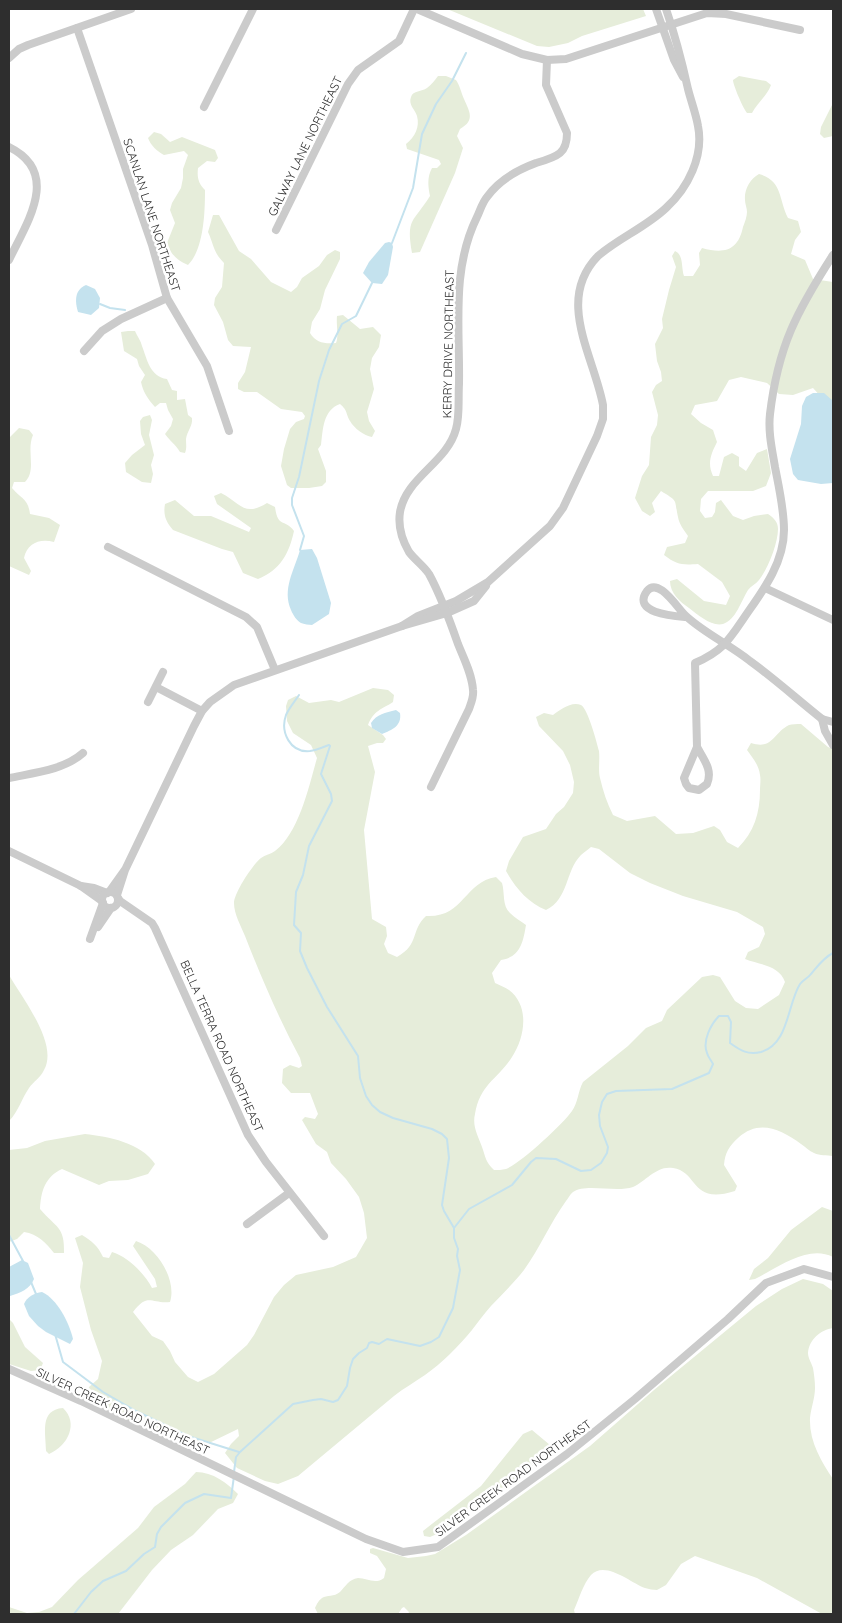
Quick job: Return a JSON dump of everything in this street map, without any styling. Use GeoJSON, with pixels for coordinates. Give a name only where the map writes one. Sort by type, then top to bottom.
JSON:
{"type":"FeatureCollection","features":[{"type":"Feature","properties":{"kind":"street"},"geometry":{"type":"LineString","coordinates":[[9,58],[19,49],[28,45],[130,9]]}},
{"type":"Feature","properties":{"kind":"street"},"geometry":{"type":"LineString","coordinates":[[204,107],[253,9]]}},
{"type":"Feature","properties":{"kind":"street"},"geometry":{"type":"LineString","coordinates":[[416,9],[522,54],[547,60],[566,58],[707,13],[716,13],[800,30]]}},
{"type":"Feature","properties":{"kind":"street","name":"GALWAY LANE NORTHEAST"},"geometry":{"type":"LineString","coordinates":[[276,230],[352,77],[358,70],[399,41],[416,9]]}},
{"type":"Feature","properties":{"kind":"street"},"geometry":{"type":"LineString","coordinates":[[656,9],[674,60],[688,88]]}},
{"type":"Feature","properties":{"kind":"street"},"geometry":{"type":"LineString","coordinates":[[113,894],[202,711],[216,697],[234,685],[402,626],[418,616],[445,610],[488,582],[554,521],[597,436],[603,419],[603,406],[581,328],[578,307],[579,289],[586,271],[598,256],[662,212],[678,195],[688,180],[695,162],[699,140],[698,128],[681,55],[666,9]]}},
{"type":"Feature","properties":{"kind":"street","name":"SCANLAN LANE NORTHEAST"},"geometry":{"type":"LineString","coordinates":[[77,28],[152,245],[167,298],[207,366],[229,432]]}},
{"type":"Feature","properties":{"kind":"street","name":"KERRY DRIVE NORTHEAST"},"geometry":{"type":"LineString","coordinates":[[431,787],[469,709],[473,694],[469,671],[445,610],[429,575],[405,543],[400,530],[400,510],[410,488],[436,462],[450,444],[456,430],[459,379],[458,286],[466,242],[474,223],[486,198],[497,186],[516,172],[560,153],[565,147],[567,133],[546,85],[547,60]]}},
{"type":"Feature","properties":{"kind":"street"},"geometry":{"type":"LineString","coordinates":[[9,147],[27,160],[34,174],[37,188],[36,203],[9,260]]}},
{"type":"Feature","properties":{"kind":"street"},"geometry":{"type":"LineString","coordinates":[[697,748],[708,766],[709,772],[707,784],[699,790],[689,788],[684,778],[697,748],[695,663],[712,656],[726,644],[766,588],[780,555],[784,531],[770,426],[778,367],[786,340],[798,311],[833,254]]}},
{"type":"Feature","properties":{"kind":"street"},"geometry":{"type":"LineString","coordinates":[[84,351],[102,331],[121,319],[167,298]]}},
{"type":"Feature","properties":{"kind":"street"},"geometry":{"type":"LineString","coordinates":[[108,547],[246,617],[257,627],[275,670]]}},
{"type":"Feature","properties":{"kind":"street"},"geometry":{"type":"LineString","coordinates":[[686,617],[663,614],[650,609],[646,606],[644,600],[647,591],[655,587],[663,590],[686,617],[750,660],[822,719],[833,722]]}},
{"type":"Feature","properties":{"kind":"street"},"geometry":{"type":"LineString","coordinates":[[766,588],[833,620]]}},
{"type":"Feature","properties":{"kind":"street"},"geometry":{"type":"LineString","coordinates":[[148,702],[163,672]]}},
{"type":"Feature","properties":{"kind":"street"},"geometry":{"type":"LineString","coordinates":[[156,687],[202,711]]}},
{"type":"Feature","properties":{"kind":"street"},"geometry":{"type":"LineString","coordinates":[[822,719],[825,731],[833,745]]}},
{"type":"Feature","properties":{"kind":"street"},"geometry":{"type":"LineString","coordinates":[[9,778],[61,765],[77,758],[83,753]]}},
{"type":"Feature","properties":{"kind":"street","name":"BELLA TERRA ROAD NORTHEAST"},"geometry":{"type":"LineString","coordinates":[[9,851],[81,886],[102,902]]}},
{"type":"Feature","properties":{"kind":"street","name":"BELLA TERRA ROAD NORTHEAST"},"geometry":{"type":"LineString","coordinates":[[81,886],[113,894],[156,928],[248,1135],[289,1193],[324,1236]]}},
{"type":"Feature","properties":{"kind":"street"},"geometry":{"type":"LineString","coordinates":[[113,894],[118,903],[112,908],[92,935],[103,895],[113,894]]}},
{"type":"Feature","properties":{"kind":"street"},"geometry":{"type":"LineString","coordinates":[[102,902],[106,907],[112,908]]}},
{"type":"Feature","properties":{"kind":"street","name":"BELLA TERRA ROAD NORTHEAST"},"geometry":{"type":"LineString","coordinates":[[112,908],[137,913]]}},
{"type":"Feature","properties":{"kind":"street"},"geometry":{"type":"LineString","coordinates":[[247,1224],[289,1193]]}},
{"type":"Feature","properties":{"kind":"street","name":"SILVER CREEK ROAD NORTHEAST"},"geometry":{"type":"LineString","coordinates":[[9,1370],[81,1401],[306,1511],[384,1546],[404,1552],[438,1547],[574,1448],[642,1393],[728,1319],[766,1283],[804,1269],[833,1277]]}},
{"type":"Feature","properties":{"kind":"green space"},"geometry":{"type":"Polygon","coordinates":[[[447,9],[643,9],[646,16],[582,36],[568,43],[549,47],[537,46],[447,9]]]}},
{"type":"Feature","properties":{"kind":"green space"},"geometry":{"type":"Polygon","coordinates":[[[438,76],[446,76],[456,80],[469,111],[470,119],[460,129],[457,136],[463,148],[455,173],[420,252],[412,253],[410,233],[412,222],[430,196],[428,182],[432,168],[437,168],[441,164],[439,160],[407,149],[406,144],[414,135],[418,124],[417,116],[410,100],[414,93],[427,88],[438,76]]]}},
{"type":"Feature","properties":{"kind":"green space"},"geometry":{"type":"Polygon","coordinates":[[[739,76],[766,81],[771,85],[752,113],[747,113],[745,110],[735,87],[733,80],[739,76]]]}},
{"type":"Feature","properties":{"kind":"green space"},"geometry":{"type":"Polygon","coordinates":[[[833,103],[833,136],[824,138],[820,134],[821,127],[833,103]]]}},
{"type":"Feature","properties":{"kind":"green space"},"geometry":{"type":"Polygon","coordinates":[[[154,132],[161,134],[170,142],[182,137],[215,150],[218,158],[215,162],[207,161],[198,168],[198,180],[205,190],[204,219],[197,250],[188,265],[175,257],[167,243],[175,223],[170,210],[181,188],[183,169],[188,155],[184,151],[164,155],[161,153],[148,138],[154,132]]]}},
{"type":"Feature","properties":{"kind":"green space"},"geometry":{"type":"Polygon","coordinates":[[[759,174],[767,177],[776,186],[788,218],[798,221],[801,232],[795,240],[791,254],[805,260],[813,279],[833,282],[833,410],[813,388],[793,395],[779,394],[767,383],[741,377],[729,380],[717,401],[695,405],[691,414],[713,430],[717,442],[710,459],[713,476],[719,476],[724,457],[732,453],[739,457],[739,466],[746,471],[757,453],[767,449],[771,473],[766,486],[753,491],[708,491],[701,499],[700,511],[705,518],[712,517],[715,512],[716,503],[721,500],[733,516],[743,520],[768,514],[775,520],[778,527],[778,535],[769,563],[762,575],[748,590],[731,619],[723,624],[714,624],[705,620],[679,600],[670,585],[670,581],[677,579],[704,601],[726,605],[730,596],[722,582],[698,564],[680,564],[664,555],[667,547],[685,543],[688,536],[679,522],[675,501],[661,491],[652,503],[655,512],[650,516],[642,511],[635,498],[642,476],[649,465],[651,437],[657,425],[658,415],[652,392],[656,385],[662,381],[655,344],[663,328],[662,319],[676,267],[672,256],[675,251],[678,253],[684,276],[693,276],[700,265],[699,253],[702,248],[717,251],[734,246],[741,235],[746,217],[745,196],[747,189],[750,182],[759,174]]]}},
{"type":"Feature","properties":{"kind":"green space"},"geometry":{"type":"Polygon","coordinates":[[[213,215],[219,215],[239,251],[251,259],[271,282],[291,292],[297,287],[302,278],[319,266],[327,255],[335,250],[340,252],[340,259],[325,290],[320,309],[312,322],[310,333],[321,342],[336,343],[337,316],[343,315],[360,329],[373,327],[381,335],[379,347],[372,358],[370,369],[374,389],[367,412],[369,421],[375,431],[372,437],[359,431],[352,424],[340,404],[330,411],[325,421],[321,445],[318,449],[326,471],[326,482],[322,486],[291,488],[287,485],[281,466],[290,429],[296,422],[304,419],[305,416],[302,412],[281,409],[257,392],[244,392],[238,389],[238,383],[245,372],[251,347],[233,346],[228,340],[223,322],[214,305],[215,298],[222,287],[224,263],[216,252],[208,232],[213,215]]]}},
{"type":"Feature","properties":{"kind":"green space"},"geometry":{"type":"Polygon","coordinates":[[[135,331],[150,367],[161,378],[167,379],[172,390],[177,391],[177,400],[185,399],[188,415],[192,418],[192,421],[186,439],[185,453],[180,452],[165,434],[171,426],[173,419],[166,403],[160,403],[155,407],[152,404],[143,389],[141,382],[145,375],[137,359],[124,351],[121,332],[135,331]]]}},
{"type":"Feature","properties":{"kind":"green space"},"geometry":{"type":"Polygon","coordinates":[[[150,415],[152,420],[149,435],[154,455],[151,465],[153,474],[151,483],[142,482],[126,472],[125,463],[145,445],[141,434],[140,421],[143,417],[150,415]]]}},
{"type":"Feature","properties":{"kind":"green space"},"geometry":{"type":"Polygon","coordinates":[[[19,428],[29,430],[33,435],[30,447],[31,466],[29,477],[25,482],[14,482],[12,488],[26,502],[30,514],[49,518],[60,525],[54,542],[39,541],[28,549],[24,558],[31,571],[29,575],[9,566],[9,438],[19,428]]]}},
{"type":"Feature","properties":{"kind":"green space"},"geometry":{"type":"Polygon","coordinates":[[[221,493],[248,509],[253,509],[267,503],[275,507],[280,521],[291,527],[294,531],[286,554],[278,566],[258,579],[243,573],[233,552],[173,530],[167,521],[164,512],[165,504],[175,500],[194,516],[211,516],[249,532],[251,528],[217,504],[214,496],[221,493]]]}},
{"type":"Feature","properties":{"kind":"green space"},"geometry":{"type":"Polygon","coordinates":[[[373,688],[388,690],[394,695],[393,702],[375,713],[368,725],[386,739],[383,743],[368,746],[375,772],[364,830],[372,919],[386,927],[387,936],[384,944],[388,953],[397,957],[409,947],[418,927],[426,916],[439,915],[448,911],[456,906],[477,885],[485,880],[496,877],[502,883],[507,910],[526,925],[520,948],[512,956],[501,960],[492,973],[495,983],[507,989],[516,997],[523,1013],[522,1031],[516,1049],[507,1065],[485,1089],[477,1104],[475,1114],[474,1123],[477,1135],[486,1159],[494,1170],[506,1169],[513,1165],[551,1133],[574,1108],[583,1082],[628,1046],[646,1028],[662,1021],[667,1010],[702,977],[713,975],[720,977],[735,1001],[746,1008],[758,1009],[779,995],[785,982],[782,976],[774,969],[745,959],[748,952],[759,947],[765,934],[763,927],[737,912],[683,896],[650,883],[630,873],[599,849],[591,847],[581,855],[572,869],[559,899],[546,910],[533,903],[523,894],[506,871],[509,861],[523,837],[546,829],[573,793],[574,782],[570,765],[563,751],[539,726],[536,717],[544,713],[553,715],[573,704],[581,705],[584,708],[598,747],[600,778],[605,797],[613,815],[627,821],[655,816],[676,834],[693,833],[714,826],[720,830],[727,842],[738,848],[752,829],[759,807],[759,771],[747,750],[751,743],[764,744],[772,740],[789,725],[801,724],[828,747],[833,749],[833,1156],[816,1154],[777,1130],[770,1128],[754,1129],[746,1132],[735,1141],[726,1153],[724,1165],[737,1186],[735,1191],[710,1194],[702,1191],[681,1171],[667,1168],[657,1171],[633,1187],[626,1189],[585,1188],[573,1192],[560,1209],[524,1270],[450,1354],[394,1396],[298,1476],[278,1484],[265,1481],[237,1468],[225,1453],[239,1436],[238,1429],[207,1444],[195,1443],[171,1432],[133,1420],[125,1420],[90,1401],[87,1395],[89,1387],[98,1379],[102,1361],[91,1330],[80,1287],[83,1263],[75,1238],[82,1235],[86,1237],[97,1247],[103,1257],[109,1258],[112,1252],[124,1257],[140,1272],[152,1288],[157,1287],[155,1279],[133,1246],[136,1241],[152,1251],[158,1258],[164,1266],[171,1285],[170,1302],[150,1300],[142,1302],[133,1312],[152,1336],[163,1341],[175,1362],[188,1377],[198,1382],[214,1374],[247,1345],[274,1297],[284,1285],[296,1275],[333,1267],[356,1257],[367,1238],[364,1213],[359,1197],[331,1163],[327,1152],[316,1144],[302,1120],[305,1117],[315,1119],[318,1114],[310,1093],[291,1093],[282,1083],[283,1069],[290,1065],[299,1068],[302,1066],[300,1058],[264,982],[238,920],[234,903],[240,886],[253,866],[261,858],[275,851],[291,833],[307,795],[317,758],[311,745],[293,733],[287,721],[286,706],[288,700],[296,696],[309,703],[331,700],[339,702],[373,688]]]}},
{"type":"Feature","properties":{"kind":"green space"},"geometry":{"type":"Polygon","coordinates":[[[9,975],[37,1021],[47,1047],[47,1059],[43,1073],[29,1088],[9,1121],[9,975]]]}},
{"type":"Feature","properties":{"kind":"green space"},"geometry":{"type":"Polygon","coordinates":[[[85,1134],[114,1139],[133,1146],[141,1150],[155,1164],[148,1174],[128,1180],[109,1181],[99,1185],[62,1169],[56,1172],[45,1185],[41,1196],[40,1209],[61,1232],[64,1253],[54,1253],[38,1237],[24,1232],[17,1239],[9,1242],[9,1150],[27,1148],[45,1141],[85,1134]]]}},
{"type":"Feature","properties":{"kind":"green space"},"geometry":{"type":"Polygon","coordinates":[[[822,1207],[833,1211],[833,1257],[813,1253],[803,1255],[755,1279],[749,1280],[754,1269],[768,1258],[791,1230],[822,1207]]]}},
{"type":"Feature","properties":{"kind":"green space"},"geometry":{"type":"Polygon","coordinates":[[[803,1279],[823,1284],[833,1291],[833,1328],[824,1331],[813,1339],[808,1353],[813,1368],[815,1385],[810,1418],[811,1435],[820,1458],[833,1479],[833,1614],[822,1614],[757,1578],[695,1556],[681,1564],[666,1585],[657,1590],[645,1588],[611,1571],[597,1571],[591,1575],[583,1587],[574,1610],[575,1614],[408,1614],[409,1612],[404,1607],[398,1614],[318,1614],[315,1608],[321,1599],[338,1594],[352,1580],[361,1578],[377,1581],[384,1578],[386,1569],[377,1556],[370,1553],[370,1549],[373,1548],[408,1558],[426,1556],[435,1554],[466,1535],[590,1446],[654,1390],[756,1306],[782,1289],[803,1279]]]}},
{"type":"Feature","properties":{"kind":"green space"},"geometry":{"type":"Polygon","coordinates":[[[9,1319],[25,1347],[43,1363],[40,1370],[31,1371],[9,1364],[9,1319]]]}},
{"type":"Feature","properties":{"kind":"green space"},"geometry":{"type":"Polygon","coordinates":[[[63,1408],[70,1420],[69,1434],[61,1446],[49,1454],[46,1451],[45,1430],[47,1418],[50,1413],[63,1408]]]}},
{"type":"Feature","properties":{"kind":"green space"},"geometry":{"type":"Polygon","coordinates":[[[532,1430],[550,1445],[548,1451],[524,1474],[468,1509],[439,1533],[430,1537],[424,1536],[423,1531],[481,1486],[523,1434],[532,1430]]]}},
{"type":"Feature","properties":{"kind":"green space"},"geometry":{"type":"Polygon","coordinates":[[[196,1472],[202,1472],[219,1479],[238,1494],[233,1503],[218,1509],[193,1535],[171,1550],[152,1570],[118,1614],[9,1614],[9,1607],[27,1613],[39,1612],[52,1607],[78,1580],[138,1528],[154,1507],[185,1484],[196,1472]]]}},
{"type":"Feature","properties":{"kind":"water"},"geometry":{"type":"Polygon","coordinates":[[[385,243],[392,243],[393,247],[388,275],[382,284],[372,283],[363,273],[369,262],[385,243]]]}},
{"type":"Feature","properties":{"kind":"water"},"geometry":{"type":"Polygon","coordinates":[[[86,285],[95,289],[100,298],[99,308],[91,315],[78,312],[76,304],[77,293],[86,285]]]}},
{"type":"Feature","properties":{"kind":"water"},"geometry":{"type":"Polygon","coordinates":[[[813,393],[824,393],[833,401],[833,483],[821,484],[798,480],[793,474],[790,459],[801,424],[802,406],[806,397],[813,393]]]}},
{"type":"Feature","properties":{"kind":"water"},"geometry":{"type":"Polygon","coordinates":[[[312,549],[317,558],[331,603],[329,614],[312,625],[301,623],[294,616],[289,602],[288,587],[300,550],[312,549]]]}},
{"type":"Feature","properties":{"kind":"water"},"geometry":{"type":"Polygon","coordinates":[[[396,710],[400,713],[400,717],[396,727],[382,734],[372,728],[371,723],[376,718],[396,710]]]}},
{"type":"Feature","properties":{"kind":"water"},"geometry":{"type":"Polygon","coordinates":[[[22,1260],[28,1263],[34,1279],[24,1290],[9,1296],[9,1267],[22,1260]]]}},
{"type":"Feature","properties":{"kind":"water"},"geometry":{"type":"Polygon","coordinates":[[[42,1292],[53,1300],[69,1325],[73,1339],[70,1344],[46,1332],[29,1316],[24,1304],[25,1302],[36,1293],[42,1292]]]}},
{"type":"Feature","properties":{"kind":"waterway"},"geometry":{"type":"LineString","coordinates":[[392,243],[413,188],[422,134],[436,104],[452,81],[466,53]]}},
{"type":"Feature","properties":{"kind":"waterway"},"geometry":{"type":"LineString","coordinates":[[300,550],[304,536],[292,505],[292,498],[299,477],[319,381],[329,350],[342,324],[356,316],[372,283]]}},
{"type":"Feature","properties":{"kind":"waterway"},"geometry":{"type":"LineString","coordinates":[[100,304],[110,308],[125,310]]}},
{"type":"Feature","properties":{"kind":"waterway"},"geometry":{"type":"LineString","coordinates":[[299,695],[286,715],[284,728],[288,740],[297,749],[310,751],[330,746],[321,774],[331,794],[332,801],[309,846],[303,875],[296,892],[294,925],[301,933],[300,951],[327,1007],[358,1056],[360,1078],[366,1096],[372,1105],[380,1112],[393,1118],[432,1129],[447,1139],[449,1158],[442,1205],[454,1228]]}},
{"type":"Feature","properties":{"kind":"waterway"},"geometry":{"type":"LineString","coordinates":[[234,1472],[236,1457],[240,1452],[293,1404],[321,1399],[333,1402],[338,1400],[347,1386],[353,1359],[367,1348],[369,1343],[379,1344],[387,1339],[420,1346],[439,1337],[453,1308],[460,1270],[454,1228],[469,1209],[512,1185],[536,1158],[556,1159],[581,1171],[591,1170],[601,1163],[608,1147],[600,1126],[599,1115],[602,1102],[607,1094],[616,1091],[672,1089],[709,1073],[713,1064],[708,1056],[706,1038],[710,1028],[719,1016],[728,1016],[731,1022],[730,1043],[745,1052],[752,1053],[770,1048],[782,1033],[800,984],[823,960],[833,953]]}},
{"type":"Feature","properties":{"kind":"waterway"},"geometry":{"type":"LineString","coordinates":[[9,1235],[23,1261]]}},
{"type":"Feature","properties":{"kind":"waterway"},"geometry":{"type":"LineString","coordinates":[[31,1282],[36,1294]]}},
{"type":"Feature","properties":{"kind":"waterway"},"geometry":{"type":"LineString","coordinates":[[55,1334],[63,1362],[103,1392],[136,1411],[188,1436],[239,1452]]}},
{"type":"Feature","properties":{"kind":"waterway"},"geometry":{"type":"LineString","coordinates":[[74,1614],[91,1592],[103,1581],[126,1571],[144,1554],[155,1547],[157,1534],[161,1527],[185,1503],[204,1494],[231,1498],[234,1476]]}}]}
